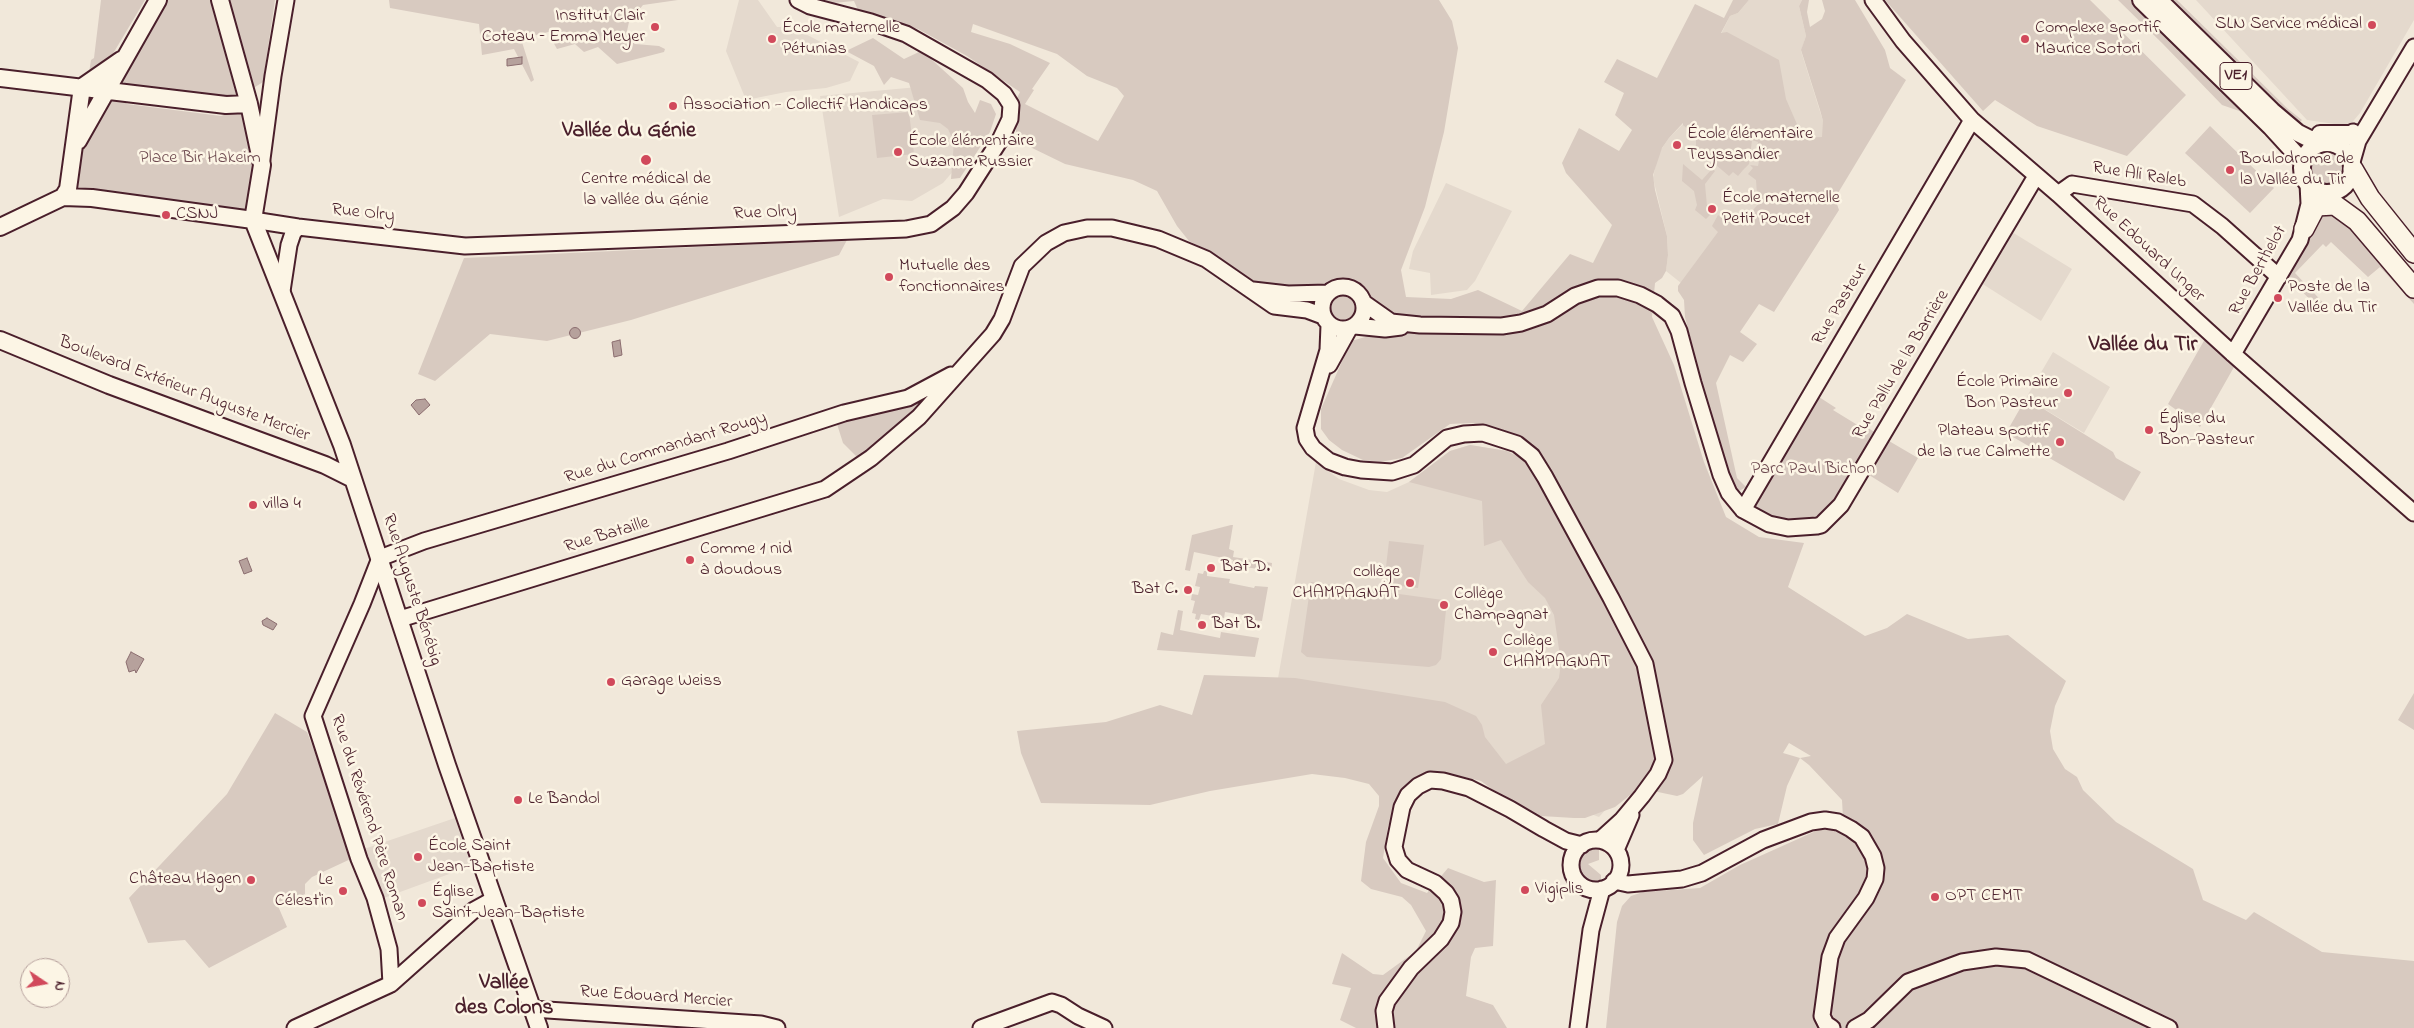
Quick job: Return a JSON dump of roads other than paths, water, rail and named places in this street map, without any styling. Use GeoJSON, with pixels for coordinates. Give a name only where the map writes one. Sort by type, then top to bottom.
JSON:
{"type":"FeatureCollection","features":[{"type":"Feature","properties":{"kind":"highway"},"geometry":{"type":"LineString","coordinates":[[2352,166],[2370,198],[2414,253]]}},
{"type":"Feature","properties":{"kind":"highway"},"geometry":{"type":"LineString","coordinates":[[2333,193],[2360,211],[2414,277]]}},
{"type":"Feature","properties":{"kind":"highway"},"geometry":{"type":"LineString","coordinates":[[2304,229],[2316,206],[2335,205],[2357,221],[2414,288]]}},
{"type":"Feature","properties":{"kind":"main road"},"geometry":{"type":"LineString","coordinates":[[74,147],[158,0]]}},
{"type":"Feature","properties":{"kind":"main road"},"geometry":{"type":"LineString","coordinates":[[220,0],[249,104],[262,165],[253,220]]}},
{"type":"Feature","properties":{"kind":"main road","name":"VE1"},"geometry":{"type":"LineString","coordinates":[[2141,0],[2271,127],[2303,162]]}},
{"type":"Feature","properties":{"kind":"main road","name":"VE1"},"geometry":{"type":"LineString","coordinates":[[2159,0],[2272,111],[2298,133],[2325,144]]}},
{"type":"Feature","properties":{"kind":"main road"},"geometry":{"type":"LineString","coordinates":[[0,227],[63,197],[68,188],[82,88],[124,58]]}},
{"type":"Feature","properties":{"kind":"main road"},"geometry":{"type":"LineString","coordinates":[[0,78],[226,106],[249,104]]}},
{"type":"Feature","properties":{"kind":"main road"},"geometry":{"type":"LineString","coordinates":[[2272,111],[2302,129],[2323,135],[2350,134]]}},
{"type":"Feature","properties":{"kind":"main road"},"geometry":{"type":"LineString","coordinates":[[2325,144],[2344,150],[2352,166],[2348,184],[2333,193],[2312,190],[2302,174],[2303,162],[2309,151],[2325,144]]}},
{"type":"Feature","properties":{"kind":"main road","name":"Rue Olry"},"geometry":{"type":"LineString","coordinates":[[63,197],[85,197],[253,220]]}},
{"type":"Feature","properties":{"kind":"main road","name":"Rue Auguste Bénébig"},"geometry":{"type":"LineString","coordinates":[[253,220],[342,446],[539,1028]]}},
{"type":"Feature","properties":{"kind":"main road","name":"Boulevard Extérieur Auguste Mercier"},"geometry":{"type":"LineString","coordinates":[[0,340],[109,385],[325,465],[353,479]]}},
{"type":"Feature","properties":{"kind":"main road"},"geometry":{"type":"LineString","coordinates":[[325,465],[340,458],[342,446]]}},
{"type":"Feature","properties":{"kind":"street"},"geometry":{"type":"LineString","coordinates":[[262,165],[272,76],[286,0]]}},
{"type":"Feature","properties":{"kind":"street","name":"Rue Olry"},"geometry":{"type":"LineString","coordinates":[[253,220],[464,246],[906,229],[931,224],[954,208],[966,193],[1000,140],[1010,119],[1011,105],[1004,94],[987,80],[906,34],[871,22],[810,6],[798,0]]}},
{"type":"Feature","properties":{"kind":"street","name":"Rue Edouard Unger"},"geometry":{"type":"LineString","coordinates":[[1873,0],[1903,41],[1972,120],[2058,194],[2233,354],[2414,513]]}},
{"type":"Feature","properties":{"kind":"street"},"geometry":{"type":"LineString","coordinates":[[2352,166],[2358,141],[2414,47]]}},
{"type":"Feature","properties":{"kind":"street"},"geometry":{"type":"LineString","coordinates":[[249,104],[260,97],[272,76]]}},
{"type":"Feature","properties":{"kind":"street"},"geometry":{"type":"LineString","coordinates":[[2325,144],[2350,134],[2375,113]]}},
{"type":"Feature","properties":{"kind":"street","name":"Rue Pasteur"},"geometry":{"type":"LineString","coordinates":[[1743,510],[1972,120]]}},
{"type":"Feature","properties":{"kind":"street","name":"Rue Pallu de la Barrière"},"geometry":{"type":"LineString","coordinates":[[1743,510],[1769,524],[1788,528],[1821,525],[1841,505],[2036,176]]}},
{"type":"Feature","properties":{"kind":"street","name":"Rue Ali Raleb"},"geometry":{"type":"LineString","coordinates":[[2058,194],[2072,184],[2193,204],[2222,226],[2279,277]]}},
{"type":"Feature","properties":{"kind":"street","name":"Rue Berthelot"},"geometry":{"type":"LineString","coordinates":[[2233,354],[2279,277],[2304,229],[2309,204],[2308,184]]}},
{"type":"Feature","properties":{"kind":"street"},"geometry":{"type":"LineString","coordinates":[[2309,204],[2333,193]]}},
{"type":"Feature","properties":{"kind":"street"},"geometry":{"type":"LineString","coordinates":[[282,291],[289,245],[293,233],[298,227]]}},
{"type":"Feature","properties":{"kind":"street","name":"Rue Bataille"},"geometry":{"type":"LineString","coordinates":[[400,619],[825,489],[871,458],[919,417],[993,334],[1002,319],[1015,279],[1022,266],[1046,243],[1064,233],[1087,228],[1112,228],[1158,239],[1206,259],[1274,306],[1306,310],[1326,320]]}},
{"type":"Feature","properties":{"kind":"street"},"geometry":{"type":"LineString","coordinates":[[1247,289],[1267,293],[1328,293],[1339,287],[1352,288],[1364,303],[1391,322],[1420,325],[1502,326],[1521,323],[1547,314],[1575,296],[1598,288],[1618,288],[1640,295],[1657,304],[1672,316],[1680,331],[1720,475],[1729,493],[1743,510]]}},
{"type":"Feature","properties":{"kind":"street"},"geometry":{"type":"LineString","coordinates":[[1328,293],[1322,304],[1326,320],[1328,350],[1305,428],[1307,439],[1329,461],[1361,470],[1392,472],[1414,465],[1447,438],[1464,434],[1483,433],[1517,444],[1532,456],[1611,598],[1644,664],[1664,760],[1658,774],[1642,796],[1622,820],[1600,840]]}},
{"type":"Feature","properties":{"kind":"street"},"geometry":{"type":"LineString","coordinates":[[1313,400],[1352,328],[1363,316],[1364,303]]}},
{"type":"Feature","properties":{"kind":"street"},"geometry":{"type":"LineString","coordinates":[[1326,320],[1342,330],[1352,328],[1385,329],[1420,325]]}},
{"type":"Feature","properties":{"kind":"street","name":"Rue du Commandant Rougy"},"geometry":{"type":"LineString","coordinates":[[380,558],[424,541],[728,451],[844,413],[908,398],[961,370]]}},
{"type":"Feature","properties":{"kind":"street","name":"Rue du Révérend Père Roman"},"geometry":{"type":"LineString","coordinates":[[380,558],[313,716],[359,859],[375,898],[389,949],[391,984]]}},
{"type":"Feature","properties":{"kind":"street"},"geometry":{"type":"LineString","coordinates":[[1386,1028],[1384,1011],[1386,1001],[1411,968],[1441,939],[1451,923],[1453,912],[1451,901],[1446,893],[1434,883],[1406,870],[1398,860],[1394,846],[1402,808],[1408,795],[1418,786],[1430,780],[1443,781],[1469,788],[1510,809],[1544,830],[1566,841],[1582,845]]}},
{"type":"Feature","properties":{"kind":"street"},"geometry":{"type":"LineString","coordinates":[[1616,850],[1628,820],[1642,796]]}},
{"type":"Feature","properties":{"kind":"street"},"geometry":{"type":"LineString","coordinates":[[1585,887],[1682,879],[1702,873],[1764,840],[1811,822],[1825,820],[1838,822],[1862,837],[1873,856],[1876,868],[1875,879],[1866,898],[1837,938],[1830,956],[1822,1016],[1826,1024],[1832,1028]]}},
{"type":"Feature","properties":{"kind":"street"},"geometry":{"type":"LineString","coordinates":[[1544,830],[1572,860],[1574,875],[1585,887],[1589,903],[1591,930],[1578,1028]]}},
{"type":"Feature","properties":{"kind":"street"},"geometry":{"type":"LineString","coordinates":[[1572,860],[1582,845],[1587,842],[1600,840],[1612,845],[1616,850],[1621,865],[1631,872],[1663,882]]}},
{"type":"Feature","properties":{"kind":"street"},"geometry":{"type":"LineString","coordinates":[[1591,930],[1608,885],[1621,865]]}},
{"type":"Feature","properties":{"kind":"street"},"geometry":{"type":"LineString","coordinates":[[295,1028],[391,984],[474,910],[494,899]]}},
{"type":"Feature","properties":{"kind":"street"},"geometry":{"type":"LineString","coordinates":[[1855,1028],[1869,1020],[1908,982],[1962,962],[1996,956],[2026,960],[2169,1028]]}},
{"type":"Feature","properties":{"kind":"street"},"geometry":{"type":"LineString","coordinates":[[981,1028],[1052,1002],[1104,1028]]}},
{"type":"Feature","properties":{"kind":"street","name":"Rue Edouard Mercier"},"geometry":{"type":"LineString","coordinates":[[532,1009],[761,1024],[777,1028]]}},
{"type":"Feature","properties":{"kind":"place","name":"SLN Service médical"},"geometry":{"type":"Point","coordinates":[2372,25]}},
{"type":"Feature","properties":{"kind":"place","name":"Institut Clair Coteau – Emma Meyer"},"geometry":{"type":"Point","coordinates":[655,27]}},
{"type":"Feature","properties":{"kind":"place","name":"École maternelle Pétunias"},"geometry":{"type":"Point","coordinates":[772,39]}},
{"type":"Feature","properties":{"kind":"place","name":"Complexe sportif Maurice Sotori"},"geometry":{"type":"Point","coordinates":[2025,39]}},
{"type":"Feature","properties":{"kind":"place","name":"Association - Collectif Handicaps"},"geometry":{"type":"Point","coordinates":[673,106]}},
{"type":"Feature","properties":{"kind":"place","name":"École élémentaire Teyssandier"},"geometry":{"type":"Point","coordinates":[1677,145]}},
{"type":"Feature","properties":{"kind":"place","name":"École élémentaire Suzanne Russier"},"geometry":{"type":"Point","coordinates":[898,152]}},
{"type":"Feature","properties":{"kind":"place","name":"Centre médical de la vallée du Génie"},"geometry":{"type":"Point","coordinates":[646,160]}},
{"type":"Feature","properties":{"kind":"place","name":"Boulodrome de la Vallée du Tir"},"geometry":{"type":"Point","coordinates":[2230,170]}},
{"type":"Feature","properties":{"kind":"place","name":"École maternelle Petit Poucet"},"geometry":{"type":"Point","coordinates":[1712,209]}},
{"type":"Feature","properties":{"kind":"place","name":"CSNJ"},"geometry":{"type":"Point","coordinates":[166,215]}},
{"type":"Feature","properties":{"kind":"place","name":"Mutuelle des fonctionnaires"},"geometry":{"type":"Point","coordinates":[889,277]}},
{"type":"Feature","properties":{"kind":"place","name":"Poste de la Vallée du Tir"},"geometry":{"type":"Point","coordinates":[2278,298]}},
{"type":"Feature","properties":{"kind":"place","name":"École Primaire Bon Pasteur"},"geometry":{"type":"Point","coordinates":[2068,393]}},
{"type":"Feature","properties":{"kind":"place","name":"Église du Bon-Pasteur"},"geometry":{"type":"Point","coordinates":[2149,430]}},
{"type":"Feature","properties":{"kind":"place","name":"Plateau sportif de la rue Calmette"},"geometry":{"type":"Point","coordinates":[2060,442]}},
{"type":"Feature","properties":{"kind":"place","name":"villa 4"},"geometry":{"type":"Point","coordinates":[253,505]}},
{"type":"Feature","properties":{"kind":"place","name":"Comme 1 nid à doudous"},"geometry":{"type":"Point","coordinates":[690,560]}},
{"type":"Feature","properties":{"kind":"place","name":"Bat D."},"geometry":{"type":"Point","coordinates":[1211,568]}},
{"type":"Feature","properties":{"kind":"place","name":"collège CHAMPAGNAT"},"geometry":{"type":"Point","coordinates":[1410,583]}},
{"type":"Feature","properties":{"kind":"place","name":"Bat C."},"geometry":{"type":"Point","coordinates":[1188,590]}},
{"type":"Feature","properties":{"kind":"place","name":"Collège Champagnat"},"geometry":{"type":"Point","coordinates":[1444,605]}},
{"type":"Feature","properties":{"kind":"place","name":"Bat B."},"geometry":{"type":"Point","coordinates":[1202,625]}},
{"type":"Feature","properties":{"kind":"place","name":"Collège CHAMPAGNAT"},"geometry":{"type":"Point","coordinates":[1493,652]}},
{"type":"Feature","properties":{"kind":"place","name":"Garage Weiss"},"geometry":{"type":"Point","coordinates":[611,682]}},
{"type":"Feature","properties":{"kind":"place","name":"Le Bandol"},"geometry":{"type":"Point","coordinates":[518,800]}},
{"type":"Feature","properties":{"kind":"place","name":"École Saint Jean-Baptiste"},"geometry":{"type":"Point","coordinates":[418,857]}},
{"type":"Feature","properties":{"kind":"place","name":"Château Hagen"},"geometry":{"type":"Point","coordinates":[251,880]}},
{"type":"Feature","properties":{"kind":"place","name":"Vigiplis"},"geometry":{"type":"Point","coordinates":[1525,890]}},
{"type":"Feature","properties":{"kind":"place","name":"Le Célest'in"},"geometry":{"type":"Point","coordinates":[343,891]}},
{"type":"Feature","properties":{"kind":"place","name":"OPT CEMT"},"geometry":{"type":"Point","coordinates":[1935,897]}},
{"type":"Feature","properties":{"kind":"place","name":"Église Saint-Jean-Baptiste"},"geometry":{"type":"Point","coordinates":[422,903]}},
{"type":"Feature","properties":{"kind":"district","name":"Vallée du Génie"},"geometry":{"type":"Point","coordinates":[629,132]}},
{"type":"Feature","properties":{"kind":"district","name":"Vallée du Tir"},"geometry":{"type":"Point","coordinates":[2143,346]}},
{"type":"Feature","properties":{"kind":"district","name":"Vallée des Colons"},"geometry":{"type":"Point","coordinates":[504,996]}},
{"type":"Feature","properties":{"kind":"park label","name":"Place Bir Hakeim"},"geometry":{"type":"Point","coordinates":[200,159]}},
{"type":"Feature","properties":{"kind":"park label","name":"Parc Paul Bichon"},"geometry":{"type":"Point","coordinates":[1813,470]}}]}
